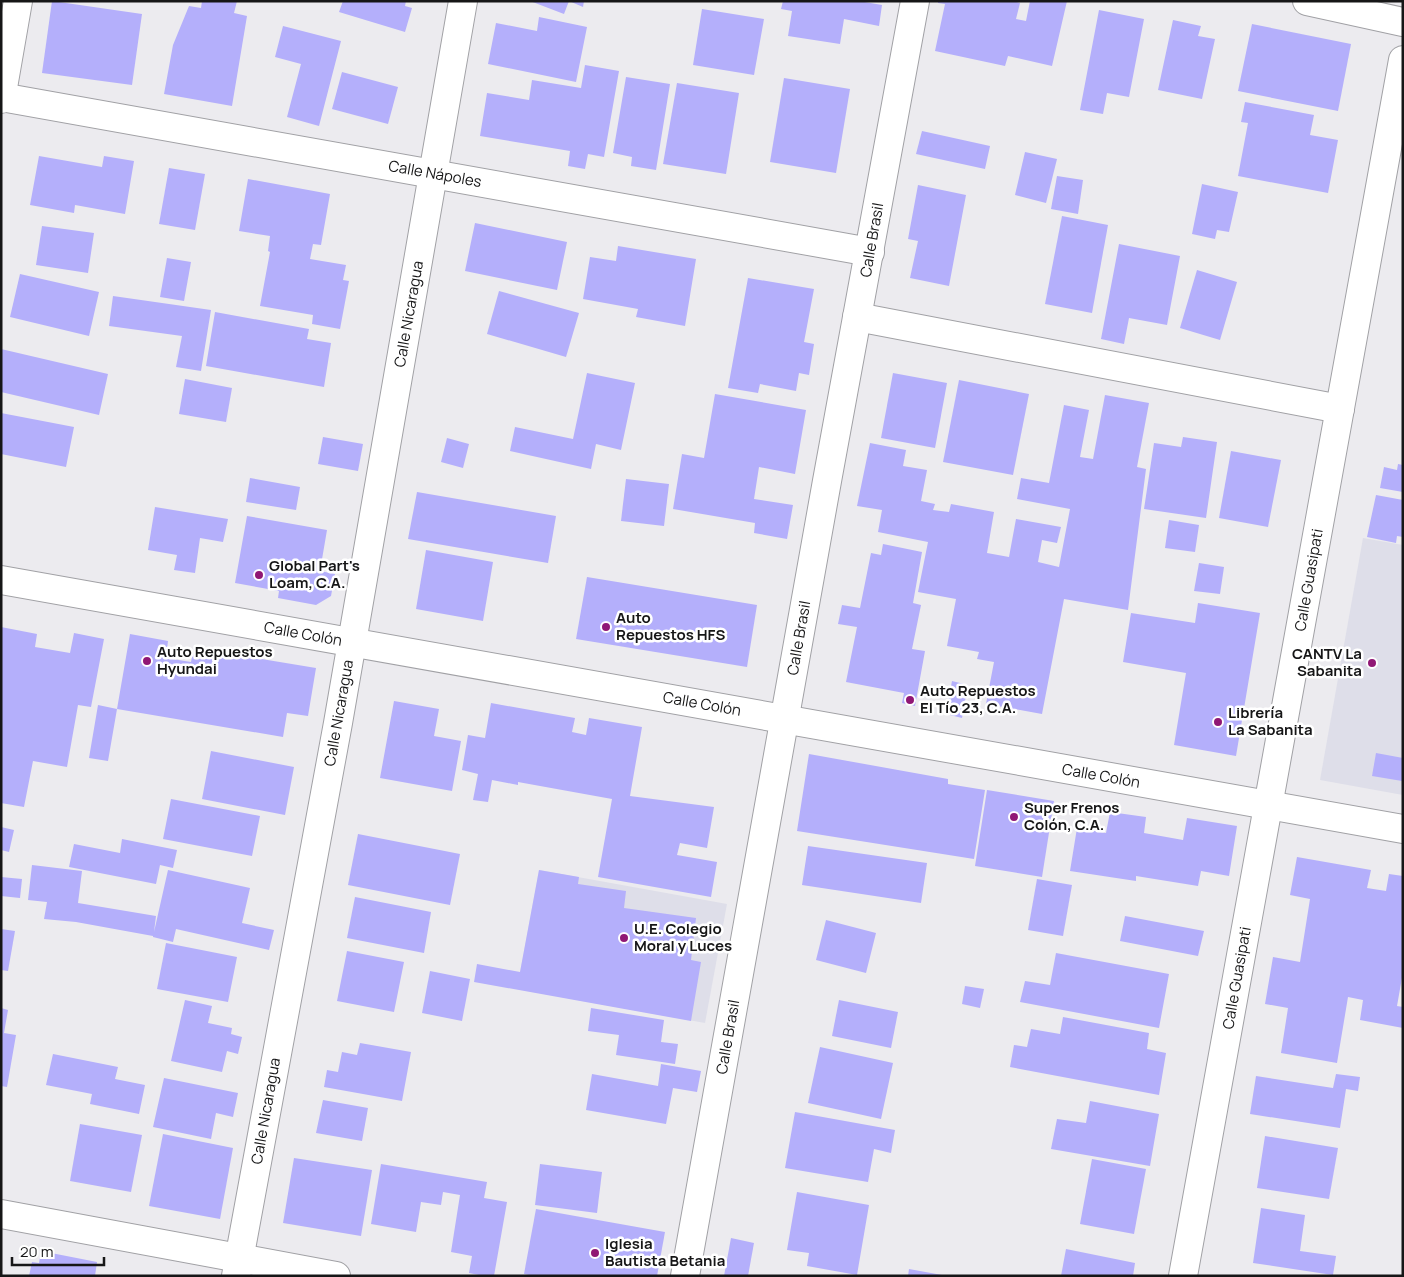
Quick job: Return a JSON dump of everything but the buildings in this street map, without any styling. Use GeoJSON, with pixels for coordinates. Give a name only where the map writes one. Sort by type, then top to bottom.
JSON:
{"type":"FeatureCollection","features":[{"type":"Feature","properties":{"kind":"street"},"geometry":{"type":"LineString","coordinates":[[1,98],[18,1]]}},
{"type":"Feature","properties":{"kind":"street","name":"Calle Nicaragua"},"geometry":{"type":"LineString","coordinates":[[238,1267],[352,642],[463,1]]}},
{"type":"Feature","properties":{"kind":"street","name":"Calle Brasil"},"geometry":{"type":"LineString","coordinates":[[685,1276],[915,1]]}},
{"type":"Feature","properties":{"kind":"street"},"geometry":{"type":"LineString","coordinates":[[1307,1],[1403,22]]}},
{"type":"Feature","properties":{"kind":"street","name":"Calle Guasipati"},"geometry":{"type":"LineString","coordinates":[[1183,1276],[1403,60]]}},
{"type":"Feature","properties":{"kind":"street","name":"Calle Nápoles"},"geometry":{"type":"LineString","coordinates":[[1,98],[870,252]]}},
{"type":"Feature","properties":{"kind":"street"},"geometry":{"type":"LineString","coordinates":[[857,317],[1340,409]]}},
{"type":"Feature","properties":{"kind":"street","name":"Calle Colón"},"geometry":{"type":"LineString","coordinates":[[1,580],[1403,829]]}},
{"type":"Feature","properties":{"kind":"street"},"geometry":{"type":"LineString","coordinates":[[1,1214],[238,1267],[336,1276]]}},
{"type":"Feature","properties":{"kind":"shaded area","name":"CANTV La Sabanita"},"geometry":{"type":"Polygon","coordinates":[[[1363,538],[1403,545],[1403,795],[1320,780],[1363,538]]]}},
{"type":"Feature","properties":{"kind":"shaded area","name":"U.E. Colegio Moral y Luces"},"geometry":{"type":"Polygon","coordinates":[[[539,870],[727,904],[705,1023],[517,989],[539,870]]]}},
{"type":"Feature","properties":{"kind":"place","name":"Global Part's Loam, C.A."},"geometry":{"type":"Point","coordinates":[259,575]}},
{"type":"Feature","properties":{"kind":"place","name":"Auto Repuestos HFS"},"geometry":{"type":"Point","coordinates":[606,627]}},
{"type":"Feature","properties":{"kind":"place","name":"Auto Repuestos Hyundai"},"geometry":{"type":"Point","coordinates":[147,661]}},
{"type":"Feature","properties":{"kind":"place","name":"CANTV La Sabanita"},"geometry":{"type":"Point","coordinates":[1372,663]}},
{"type":"Feature","properties":{"kind":"place","name":"Auto Repuestos El Tío 23, C.A."},"geometry":{"type":"Point","coordinates":[910,700]}},
{"type":"Feature","properties":{"kind":"place","name":"Librería La Sabanita"},"geometry":{"type":"Point","coordinates":[1218,722]}},
{"type":"Feature","properties":{"kind":"place","name":"Super Frenos Colón, C.A."},"geometry":{"type":"Point","coordinates":[1014,817]}},
{"type":"Feature","properties":{"kind":"place","name":"U.E. Colegio Moral y Luces"},"geometry":{"type":"Point","coordinates":[624,938]}},
{"type":"Feature","properties":{"kind":"place","name":"Iglesia Bautista Betania"},"geometry":{"type":"Point","coordinates":[595,1253]}}]}
